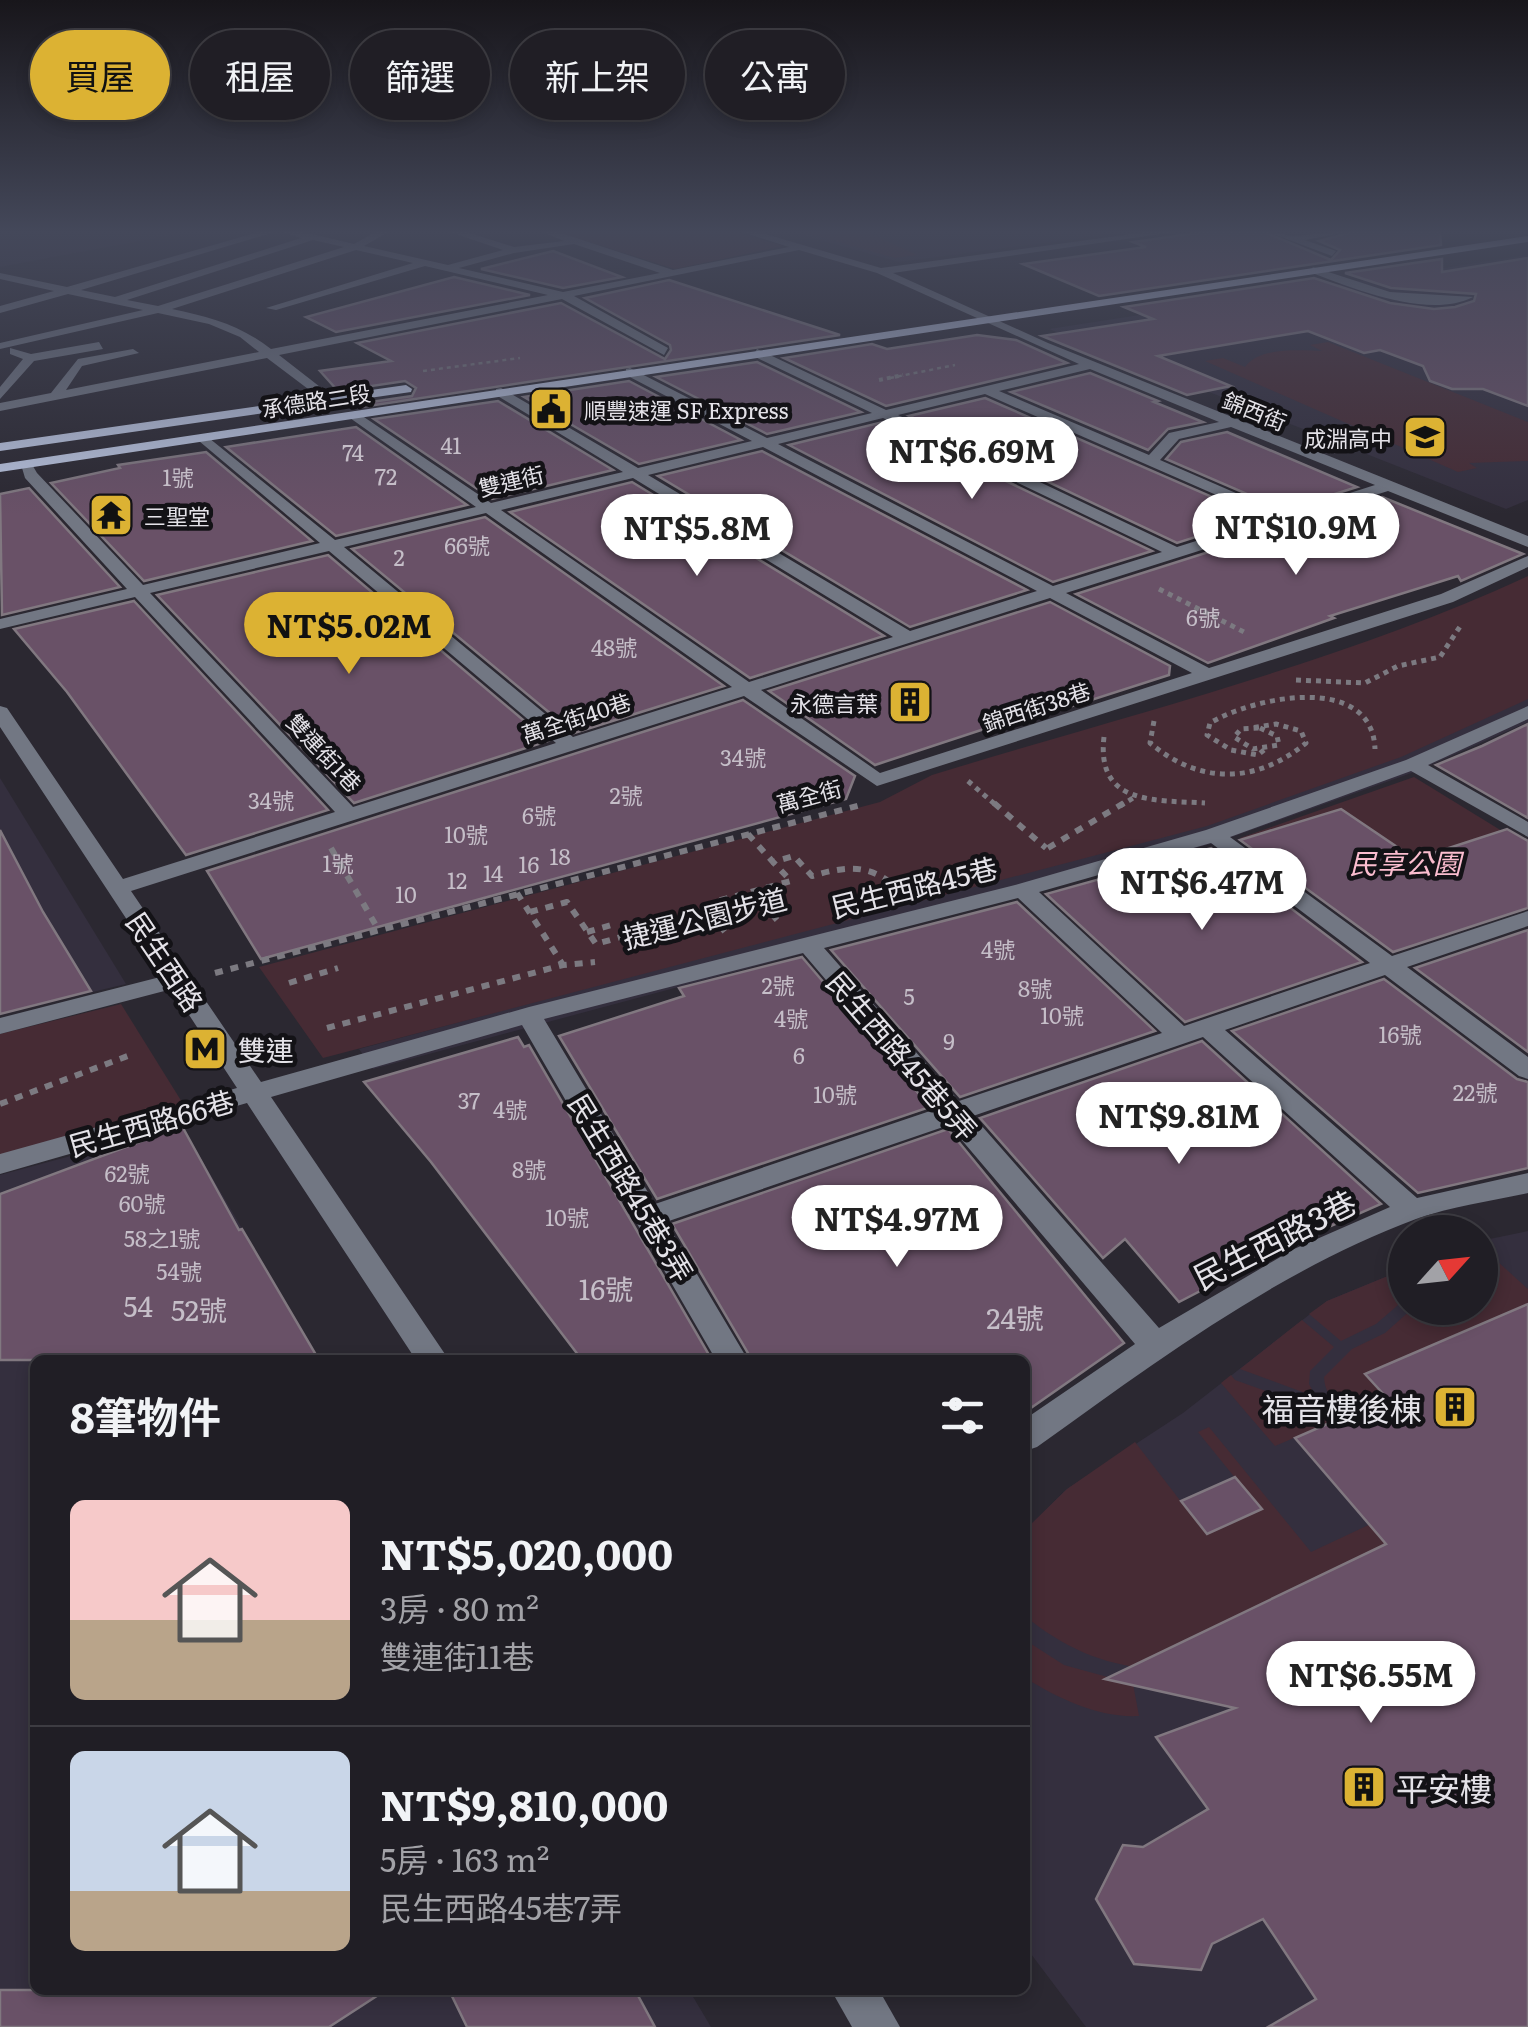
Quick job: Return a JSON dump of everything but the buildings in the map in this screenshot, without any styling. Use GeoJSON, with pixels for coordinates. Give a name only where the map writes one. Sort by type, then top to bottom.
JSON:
{"type":"FeatureCollection","features":[{"type":"Feature","properties":{"kind":"main road","name":"承德路二段"},"geometry":{"type":"LineString","coordinates":[[0,468],[948,326]]}},
{"type":"Feature","properties":{"kind":"main road"},"geometry":{"type":"LineString","coordinates":[[645,354],[683,348]]}},
{"type":"Feature","properties":{"kind":"main road","name":"承德路二段"},"geometry":{"type":"LineString","coordinates":[[0,447],[418,387]]}},
{"type":"Feature","properties":{"kind":"street"},"geometry":{"type":"LineString","coordinates":[[1,345],[87,326]]}},
{"type":"Feature","properties":{"kind":"street"},"geometry":{"type":"LineString","coordinates":[[96,326],[106,333]]}},
{"type":"Feature","properties":{"kind":"street"},"geometry":{"type":"LineString","coordinates":[[223,326],[244,334],[328,400]]}},
{"type":"Feature","properties":{"kind":"street"},"geometry":{"type":"LineString","coordinates":[[0,407],[408,326]]}},
{"type":"Feature","properties":{"kind":"street"},"geometry":{"type":"LineString","coordinates":[[618,326],[664,351]]}},
{"type":"Feature","properties":{"kind":"street","name":"錦西街"},"geometry":{"type":"LineString","coordinates":[[999,326],[1387,486],[1525,537]]}},
{"type":"Feature","properties":{"kind":"street"},"geometry":{"type":"LineString","coordinates":[[1,345],[30,358],[118,342],[164,374]]}},
{"type":"Feature","properties":{"kind":"street"},"geometry":{"type":"LineString","coordinates":[[55,396],[78,363],[132,353]]}},
{"type":"Feature","properties":{"kind":"street"},"geometry":{"type":"LineString","coordinates":[[757,354],[1176,553]]}},
{"type":"Feature","properties":{"kind":"street"},"geometry":{"type":"LineString","coordinates":[[0,395],[30,358]]}},
{"type":"Feature","properties":{"kind":"street","name":"雙連街"},"geometry":{"type":"LineString","coordinates":[[0,624],[1092,365]]}},
{"type":"Feature","properties":{"kind":"street"},"geometry":{"type":"LineString","coordinates":[[630,372],[761,444],[1209,675]]}},
{"type":"Feature","properties":{"kind":"street"},"geometry":{"type":"LineString","coordinates":[[986,390],[1284,519]]}},
{"type":"Feature","properties":{"kind":"street"},"geometry":{"type":"LineString","coordinates":[[501,392],[908,638]]}},
{"type":"Feature","properties":{"kind":"street","name":"萬全街"},"geometry":{"type":"LineString","coordinates":[[354,414],[876,780]]}},
{"type":"Feature","properties":{"kind":"street"},"geometry":{"type":"LineString","coordinates":[[1152,462],[1174,436],[1234,422]]}},
{"type":"Feature","properties":{"kind":"street"},"geometry":{"type":"LineString","coordinates":[[204,438],[570,745]]}},
{"type":"Feature","properties":{"kind":"street","name":"雙連街1巷"},"geometry":{"type":"LineString","coordinates":[[25,464],[349,815]]}},
{"type":"Feature","properties":{"kind":"street","name":"萬全街40巷"},"geometry":{"type":"LineString","coordinates":[[118,888],[1387,486]]}},
{"type":"Feature","properties":{"kind":"street","name":"錦西街38巷"},"geometry":{"type":"LineString","coordinates":[[876,780],[1447,598],[1528,561]]}},
{"type":"Feature","properties":{"kind":"street","name":"民生西路"},"geometry":{"type":"LineString","coordinates":[[0,712],[10,746],[118,888],[429,1355]]}},
{"type":"Feature","properties":{"kind":"street","name":"民生西路45巷"},"geometry":{"type":"LineString","coordinates":[[302,1080],[529,1015],[1023,890],[1214,836],[1413,764],[1528,712]]}},
{"type":"Feature","properties":{"kind":"street"},"geometry":{"type":"LineString","coordinates":[[1413,764],[1528,831]]}},
{"type":"Feature","properties":{"kind":"street"},"geometry":{"type":"LineString","coordinates":[[1214,836],[1528,1070]]}},
{"type":"Feature","properties":{"kind":"street"},"geometry":{"type":"LineString","coordinates":[[1023,890],[1180,1036]]}},
{"type":"Feature","properties":{"kind":"street"},"geometry":{"type":"LineString","coordinates":[[651,1216],[1528,918]]}},
{"type":"Feature","properties":{"kind":"street","name":"民生西路45巷5弄"},"geometry":{"type":"LineString","coordinates":[[808,944],[1156,1346]]}},
{"type":"Feature","properties":{"kind":"street"},"geometry":{"type":"LineString","coordinates":[[0,1026],[179,980]]}},
{"type":"Feature","properties":{"kind":"street","name":"民生西路45巷3弄"},"geometry":{"type":"LineString","coordinates":[[529,1015],[651,1216],[729,1355]]}},
{"type":"Feature","properties":{"kind":"street"},"geometry":{"type":"LineString","coordinates":[[1207,1027],[1412,1210]]}},
{"type":"Feature","properties":{"kind":"street","name":"民生西路66巷"},"geometry":{"type":"LineString","coordinates":[[0,1164],[302,1080]]}},
{"type":"Feature","properties":{"kind":"street","name":"民生西路3巷"},"geometry":{"type":"LineString","coordinates":[[1030,1434],[1238,1290],[1337,1240],[1412,1210],[1528,1184]]}},
{"type":"Feature","properties":{"kind":"street"},"geometry":{"type":"LineString","coordinates":[[856,1995],[878,2027]]}},
{"type":"Feature","properties":{"kind":"path"},"geometry":{"type":"LineString","coordinates":[[834,391],[967,362]]}},
{"type":"Feature","properties":{"kind":"path"},"geometry":{"type":"LineString","coordinates":[[1122,570],[1282,651]]}},
{"type":"Feature","properties":{"kind":"path"},"geometry":{"type":"LineString","coordinates":[[1288,679],[1365,682],[1398,666],[1440,657],[1465,619]]}},
{"type":"Feature","properties":{"kind":"path"},"geometry":{"type":"LineString","coordinates":[[1305,681],[1310,697]]}},
{"type":"Feature","properties":{"kind":"path"},"geometry":{"type":"LineString","coordinates":[[1250,728],[1277,736],[1278,745],[1258,755],[1239,754],[1219,746],[1207,735],[1210,723],[1234,710],[1276,698],[1310,697],[1343,705],[1369,717],[1377,735],[1374,756]]}},
{"type":"Feature","properties":{"kind":"path"},"geometry":{"type":"LineString","coordinates":[[1137,722],[1155,715],[1150,743],[1168,761],[1199,774],[1250,774],[1286,763],[1306,743],[1301,732],[1283,724],[1260,723],[1241,729],[1234,737],[1244,746],[1264,750]]}},
{"type":"Feature","properties":{"kind":"path"},"geometry":{"type":"LineString","coordinates":[[1028,854],[1046,848],[1133,798],[1113,784],[1102,764],[1102,738],[1120,730]]}},
{"type":"Feature","properties":{"kind":"path","name":"萬全街"},"geometry":{"type":"LineString","coordinates":[[179,980],[259,964],[378,929],[868,802],[876,780]]}},
{"type":"Feature","properties":{"kind":"path"},"geometry":{"type":"LineString","coordinates":[[950,786],[968,781],[1046,848]]}},
{"type":"Feature","properties":{"kind":"path"},"geometry":{"type":"LineString","coordinates":[[317,825],[378,929]]}},
{"type":"Feature","properties":{"kind":"path"},"geometry":{"type":"LineString","coordinates":[[530,912],[567,902],[596,944],[709,912],[722,900],[791,882],[748,834]]}},
{"type":"Feature","properties":{"kind":"path"},"geometry":{"type":"LineString","coordinates":[[774,862],[794,856],[812,876],[852,864],[882,872],[898,888]]}},
{"type":"Feature","properties":{"kind":"path"},"geometry":{"type":"LineString","coordinates":[[880,893],[916,884]]}},
{"type":"Feature","properties":{"kind":"path"},"geometry":{"type":"LineString","coordinates":[[752,892],[777,921]]}},
{"type":"Feature","properties":{"kind":"path"},"geometry":{"type":"LineString","coordinates":[[517,893],[562,965]]}},
{"type":"Feature","properties":{"kind":"path"},"geometry":{"type":"LineString","coordinates":[[709,912],[727,934]]}},
{"type":"Feature","properties":{"kind":"path","name":"捷運公園步道"},"geometry":{"type":"LineString","coordinates":[[761,926],[794,916]]}},
{"type":"Feature","properties":{"kind":"path"},"geometry":{"type":"LineString","coordinates":[[587,932],[611,925]]}},
{"type":"Feature","properties":{"kind":"path","name":"捷運公園步道"},"geometry":{"type":"LineString","coordinates":[[710,938],[744,930]]}},
{"type":"Feature","properties":{"kind":"path","name":"捷運公園步道"},"geometry":{"type":"LineString","coordinates":[[327,1028],[562,965],[609,961]]}},
{"type":"Feature","properties":{"kind":"path"},"geometry":{"type":"LineString","coordinates":[[289,983],[338,968]]}},
{"type":"Feature","properties":{"kind":"path"},"geometry":{"type":"LineString","coordinates":[[0,1104],[132,1054]]}},
{"type":"Feature","properties":{"kind":"shaded area","name":"成淵高中"},"geometry":{"type":"Polygon","coordinates":[[[1071,326],[1528,326],[1528,500],[1506,509],[1049,329],[1071,326]]]}},
{"type":"Feature","properties":{"kind":"shaded area"},"geometry":{"type":"Polygon","coordinates":[[[1528,696],[1528,722],[1417,771],[1218,842],[373,1069],[359,1049],[1199,823],[1528,696]]]}},
{"type":"Feature","properties":{"kind":"shaded area"},"geometry":{"type":"Polygon","coordinates":[[[0,778],[126,984],[0,1014],[0,778]]]}},
{"type":"Feature","properties":{"kind":"shaded area"},"geometry":{"type":"Polygon","coordinates":[[[182,1126],[316,1355],[30,1355],[30,1995],[692,1995],[711,2027],[0,2027],[0,1175],[182,1126]]]}},
{"type":"Feature","properties":{"kind":"shaded area"},"geometry":{"type":"Polygon","coordinates":[[[1528,1231],[1528,2027],[1086,2027],[1030,1953],[1030,1525],[1067,1489],[1183,1413],[1327,1301],[1388,1276],[1388,1325],[1498,1325],[1498,1237],[1528,1231]]]}},
{"type":"Feature","properties":{"kind":"green space"},"geometry":{"type":"Polygon","coordinates":[[[1328,342],[1528,422],[1528,461],[1469,463],[1477,468],[1458,472],[1205,361],[1223,358],[1245,367],[1270,353],[1322,351],[1310,345],[1328,342]]]}},
{"type":"Feature","properties":{"kind":"green space"},"geometry":{"type":"Polygon","coordinates":[[[1528,576],[1528,699],[1401,757],[1207,826],[323,1058],[259,967],[880,802],[932,775],[1309,661],[1528,576]]]}},
{"type":"Feature","properties":{"kind":"green space","name":"民享公園"},"geometry":{"type":"Polygon","coordinates":[[[1414,777],[1528,847],[1392,949],[1240,838],[1414,777]]]}},
{"type":"Feature","properties":{"kind":"green space"},"geometry":{"type":"Polygon","coordinates":[[[121,1004],[185,1107],[0,1157],[0,1034],[121,1004]]]}},
{"type":"Feature","properties":{"kind":"green space"},"geometry":{"type":"Polygon","coordinates":[[[1498,1262],[1528,1289],[1528,1304],[1498,1317],[1498,1262]]]}},
{"type":"Feature","properties":{"kind":"green space"},"geometry":{"type":"Polygon","coordinates":[[[1388,1276],[1388,1314],[1341,1341],[1309,1314],[1327,1301],[1388,1276]]]}},
{"type":"Feature","properties":{"kind":"green space"},"geometry":{"type":"Polygon","coordinates":[[[1302,1320],[1334,1347],[1310,1371],[1309,1384],[1316,1397],[1240,1369],[1302,1320]]]}},
{"type":"Feature","properties":{"kind":"green space"},"geometry":{"type":"Polygon","coordinates":[[[1394,1325],[1479,1325],[1366,1374],[1392,1403],[1359,1423],[1337,1404],[1324,1377],[1352,1349],[1394,1325]]]}},
{"type":"Feature","properties":{"kind":"green space"},"geometry":{"type":"Polygon","coordinates":[[[1231,1375],[1235,1380],[1325,1412],[1334,1421],[1275,1446],[1221,1383],[1231,1375]]]}},
{"type":"Feature","properties":{"kind":"green space"},"geometry":{"type":"Polygon","coordinates":[[[1209,1427],[1311,1552],[1377,1521],[1393,1541],[1226,1633],[1150,1668],[1116,1663],[1083,1652],[1030,1620],[1030,1525],[1067,1489],[1135,1442],[1206,1534],[1261,1510],[1198,1432],[1209,1427]]]}},
{"type":"Feature","properties":{"kind":"green space"},"geometry":{"type":"Polygon","coordinates":[[[1030,1643],[1064,1665],[1133,1684],[1139,1716],[1109,1714],[1030,1681],[1030,1643]]]}},
{"type":"Feature","properties":{"kind":"place","name":"順豐速運 SF Express"},"geometry":{"type":"Point","coordinates":[551,409]}},
{"type":"Feature","properties":{"kind":"place","name":"成淵高中"},"geometry":{"type":"Point","coordinates":[1425,437]}},
{"type":"Feature","properties":{"kind":"place","name":"三聖堂"},"geometry":{"type":"Point","coordinates":[111,515]}},
{"type":"Feature","properties":{"kind":"place","name":"永德言葉"},"geometry":{"type":"Point","coordinates":[910,702]}},
{"type":"Feature","properties":{"kind":"place","name":"雙連"},"geometry":{"type":"Point","coordinates":[205,1049]}},
{"type":"Feature","properties":{"kind":"place","name":"福音樓後棟"},"geometry":{"type":"Point","coordinates":[1455,1407]}},
{"type":"Feature","properties":{"kind":"place","name":"平安樓"},"geometry":{"type":"Point","coordinates":[1364,1787]}}]}
